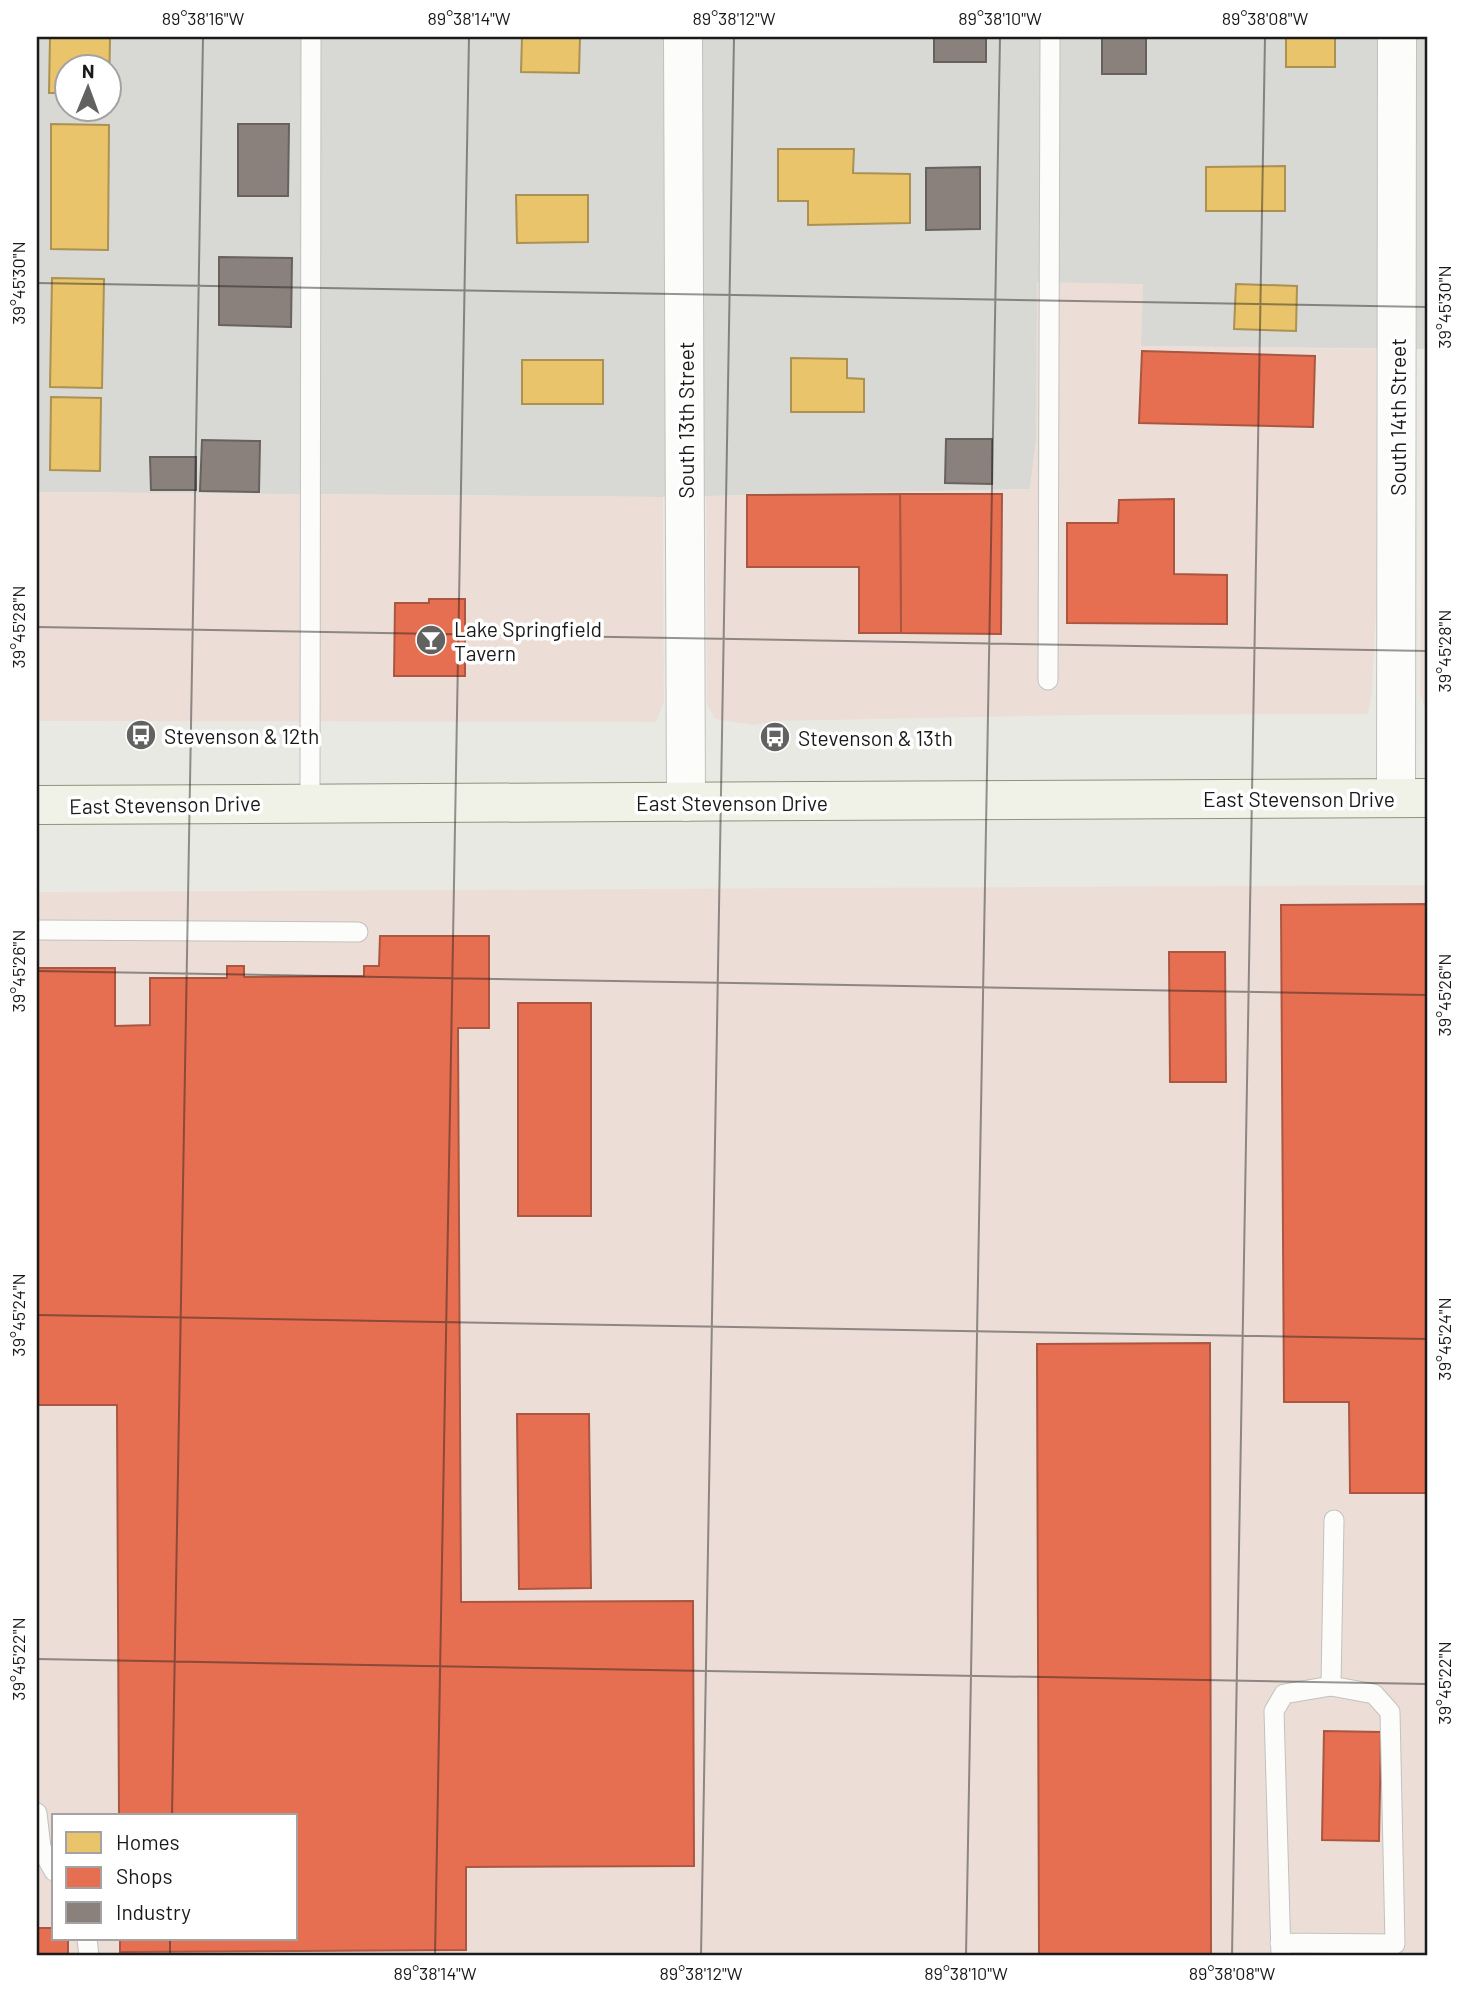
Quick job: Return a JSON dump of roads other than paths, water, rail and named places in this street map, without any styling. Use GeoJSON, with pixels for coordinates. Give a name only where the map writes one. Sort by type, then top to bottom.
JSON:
{"type":"FeatureCollection","features":[{"type":"Feature","properties":{"kind":"main road","name":"East Stevenson Drive"},"geometry":{"type":"LineString","coordinates":[[37,805],[1412,798]]}},
{"type":"Feature","properties":{"kind":"street","name":"South 13th Street"},"geometry":{"type":"LineString","coordinates":[[683,37],[686,802]]}},
{"type":"Feature","properties":{"kind":"street","name":"South 14th Street"},"geometry":{"type":"LineString","coordinates":[[1397,37],[1412,188],[1412,798]]}},
{"type":"Feature","properties":{"kind":"lane"},"geometry":{"type":"LineString","coordinates":[[310,803],[311,37]]}},
{"type":"Feature","properties":{"kind":"lane"},"geometry":{"type":"LineString","coordinates":[[1048,680],[1051,37]]}},
{"type":"Feature","properties":{"kind":"lane"},"geometry":{"type":"LineString","coordinates":[[37,930],[358,932]]}},
{"type":"Feature","properties":{"kind":"lane"},"geometry":{"type":"LineString","coordinates":[[1331,1686],[1334,1520]]}},
{"type":"Feature","properties":{"kind":"lane"},"geometry":{"type":"LineString","coordinates":[[1331,1686],[1374,1695],[1390,1712],[1395,1944],[1280,1950],[1274,1711],[1284,1694],[1331,1686]]}},
{"type":"Feature","properties":{"kind":"lane"},"geometry":{"type":"LineString","coordinates":[[37,1813],[41,1848],[52,1867]]}},
{"type":"Feature","properties":{"kind":"place","name":"Lake Springfield Tavern"},"geometry":{"type":"Point","coordinates":[431,640]}},
{"type":"Feature","properties":{"kind":"place","name":"Stevenson & 12th"},"geometry":{"type":"Point","coordinates":[141,735]}},
{"type":"Feature","properties":{"kind":"place","name":"Stevenson & 13th"},"geometry":{"type":"Point","coordinates":[775,737]}}]}
